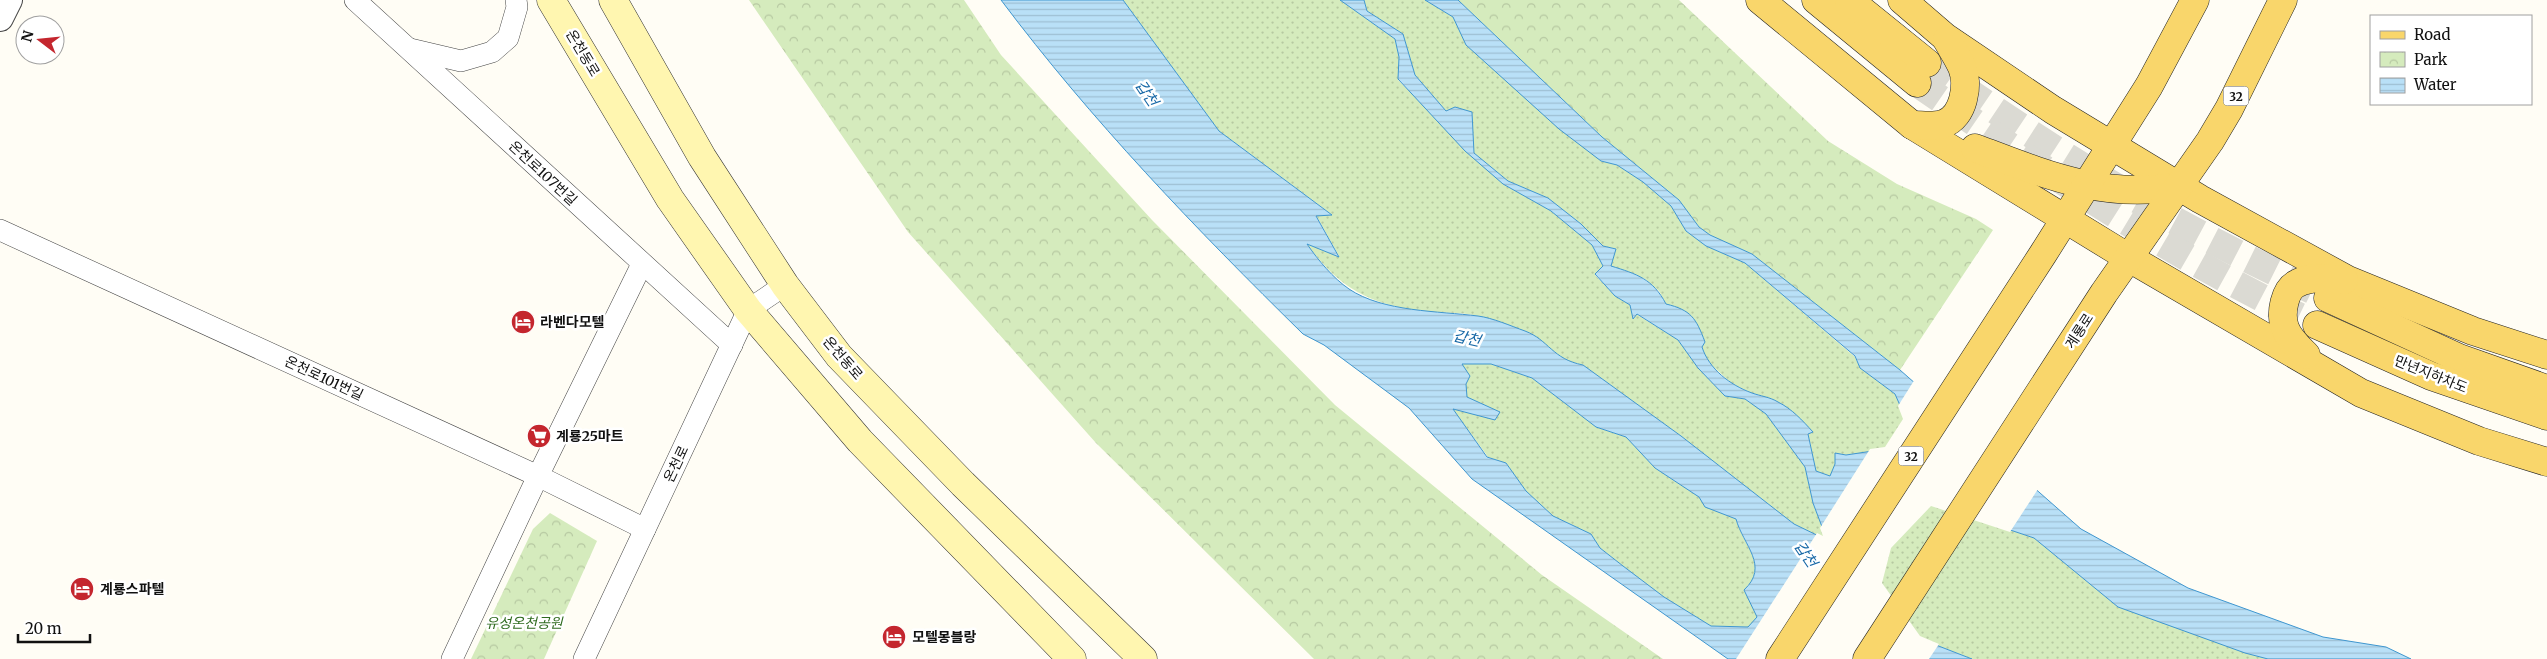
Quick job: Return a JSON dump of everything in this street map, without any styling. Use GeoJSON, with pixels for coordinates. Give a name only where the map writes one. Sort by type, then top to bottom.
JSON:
{"type":"FeatureCollection","features":[{"type":"Feature","properties":{"kind":"main road","name":"온천동로"},"geometry":{"type":"LineString","coordinates":[[551,0],[670,198],[748,310],[860,441],[1072,659]]}},
{"type":"Feature","properties":{"kind":"main road","name":"온천동로"},"geometry":{"type":"LineString","coordinates":[[613,0],[702,157],[785,285],[839,356],[963,484],[1143,659]]}},
{"type":"Feature","properties":{"kind":"main road"},"geometry":{"type":"LineString","coordinates":[[1760,0],[1912,125],[2129,258],[2361,393],[2479,441],[2547,462]]}},
{"type":"Feature","properties":{"kind":"main road"},"geometry":{"type":"LineString","coordinates":[[1816,0],[1922,73],[1849,0]]}},
{"type":"Feature","properties":{"kind":"main road"},"geometry":{"type":"LineString","coordinates":[[1902,0],[1946,37],[2111,147],[2179,186],[2338,289]]}},
{"type":"Feature","properties":{"kind":"main road"},"geometry":{"type":"LineString","coordinates":[[2066,218],[2149,86],[2195,0]]}},
{"type":"Feature","properties":{"kind":"main road","name":"계룡로"},"geometry":{"type":"LineString","coordinates":[[1867,659],[2104,293],[2179,186],[2229,109],[2283,0]]}},
{"type":"Feature","properties":{"kind":"main road"},"geometry":{"type":"LineString","coordinates":[[1912,125],[1934,126],[1945,124],[1955,114],[1964,100],[1966,84],[1962,67],[1946,37]]}},
{"type":"Feature","properties":{"kind":"main road"},"geometry":{"type":"LineString","coordinates":[[1912,125],[2040,172],[2091,187],[2143,190],[2179,186]]}},
{"type":"Feature","properties":{"kind":"main road","name":"32"},"geometry":{"type":"LineString","coordinates":[[1780,659],[2066,218]]}},
{"type":"Feature","properties":{"kind":"main road"},"geometry":{"type":"LineString","coordinates":[[2319,368],[2294,343],[2284,326],[2285,298],[2297,283],[2319,278],[2338,289],[2547,354]]}},
{"type":"Feature","properties":{"kind":"main road","name":"만년지하차도"},"geometry":{"type":"LineString","coordinates":[[2338,289],[2459,358],[2547,389]]}},
{"type":"Feature","properties":{"kind":"main road","name":"만년지하차도"},"geometry":{"type":"LineString","coordinates":[[2317,325],[2431,376],[2547,416]]}},
{"type":"Feature","properties":{"kind":"street"},"geometry":{"type":"LineString","coordinates":[[0,18],[9,0]]}},
{"type":"Feature","properties":{"kind":"street","name":"온천로107번길"},"geometry":{"type":"LineString","coordinates":[[355,0],[732,345]]}},
{"type":"Feature","properties":{"kind":"street"},"geometry":{"type":"LineString","coordinates":[[407,48],[461,60],[492,52],[508,38],[517,7],[516,0]]}},
{"type":"Feature","properties":{"kind":"street","name":"온천로101번길"},"geometry":{"type":"LineString","coordinates":[[0,230],[538,476],[645,529]]}},
{"type":"Feature","properties":{"kind":"street"},"geometry":{"type":"LineString","coordinates":[[452,659],[538,476],[642,264]]}},
{"type":"Feature","properties":{"kind":"street"},"geometry":{"type":"LineString","coordinates":[[748,310],[785,285]]}},
{"type":"Feature","properties":{"kind":"street","name":"온천로"},"geometry":{"type":"LineString","coordinates":[[584,659],[748,310]]}},
{"type":"Feature","properties":{"kind":"green space"},"geometry":{"type":"Polygon","coordinates":[[[749,0],[964,0],[1001,55],[1152,220],[1335,405],[1542,575],[1663,659],[1314,659],[1096,443],[908,232],[749,0]]]}},
{"type":"Feature","properties":{"kind":"green space"},"geometry":{"type":"Polygon","coordinates":[[[1123,0],[1340,0],[1395,39],[1399,57],[1398,80],[1503,184],[1551,211],[1592,245],[1603,266],[1595,275],[1615,296],[1630,305],[1633,319],[1636,314],[1678,340],[1698,368],[1725,396],[1745,399],[1766,414],[1805,467],[1813,503],[1828,541],[1794,524],[1681,436],[1583,365],[1570,362],[1481,317],[1463,313],[1431,312],[1392,305],[1375,300],[1346,285],[1333,274],[1307,244],[1339,256],[1316,215],[1331,214],[1219,131],[1123,0]]]}},
{"type":"Feature","properties":{"kind":"green space"},"geometry":{"type":"Polygon","coordinates":[[[1364,0],[1425,0],[1453,17],[1466,45],[1601,161],[1617,165],[1643,182],[1671,206],[1686,231],[1706,246],[1745,263],[1855,357],[1860,368],[1895,394],[1906,419],[1886,450],[1846,455],[1835,453],[1835,464],[1830,477],[1816,471],[1808,433],[1812,432],[1776,401],[1751,393],[1731,383],[1706,360],[1702,347],[1666,304],[1659,291],[1645,279],[1610,266],[1616,249],[1603,246],[1581,224],[1548,198],[1508,181],[1474,153],[1472,112],[1446,111],[1415,75],[1403,34],[1367,11],[1364,0]]]}},
{"type":"Feature","properties":{"kind":"green space"},"geometry":{"type":"Polygon","coordinates":[[[1458,0],[1679,0],[1828,141],[1897,184],[1976,219],[1993,230],[1900,370],[1752,254],[1709,235],[1699,227],[1679,200],[1602,137],[1458,0]]]}},
{"type":"Feature","properties":{"kind":"green space"},"geometry":{"type":"Polygon","coordinates":[[[1461,364],[1491,364],[1532,378],[1596,427],[1626,437],[1655,468],[1699,497],[1705,506],[1736,519],[1755,564],[1755,573],[1744,590],[1758,617],[1748,627],[1711,626],[1664,597],[1623,566],[1600,548],[1591,534],[1553,516],[1526,491],[1506,463],[1488,457],[1452,408],[1496,419],[1499,412],[1467,397],[1461,364]]]}},
{"type":"Feature","properties":{"kind":"green space"},"geometry":{"type":"Polygon","coordinates":[[[1930,503],[2034,538],[2118,607],[2268,659],[1972,659],[1918,638],[1879,584],[1889,547],[1930,503]]]}},
{"type":"Feature","properties":{"kind":"green space","name":"유성온천공원"},"geometry":{"type":"Polygon","coordinates":[[[550,513],[597,541],[544,659],[471,659],[533,529],[550,513]]]}},
{"type":"Feature","properties":{"kind":"water","name":"갑천"},"geometry":{"type":"Polygon","coordinates":[[[1001,0],[1123,0],[1219,131],[1332,215],[1316,216],[1339,257],[1307,244],[1326,268],[1343,285],[1363,297],[1378,302],[1412,309],[1484,317],[1502,322],[1533,335],[1557,354],[1583,365],[1681,436],[1794,524],[1827,540],[1813,503],[1805,467],[1766,414],[1745,399],[1725,396],[1698,368],[1678,340],[1637,314],[1633,319],[1630,305],[1615,296],[1595,274],[1603,266],[1592,245],[1551,211],[1503,184],[1465,151],[1398,79],[1399,57],[1395,39],[1340,0],[1364,0],[1367,11],[1403,34],[1415,75],[1446,111],[1455,107],[1472,112],[1474,153],[1508,181],[1548,198],[1581,224],[1603,246],[1616,249],[1611,266],[1636,275],[1650,283],[1666,304],[1687,312],[1699,327],[1705,342],[1702,347],[1705,355],[1715,369],[1728,381],[1744,390],[1778,402],[1801,419],[1813,432],[1808,434],[1816,471],[1830,476],[1835,464],[1835,453],[1846,455],[1886,449],[1906,419],[1895,394],[1860,368],[1855,356],[1745,263],[1706,246],[1686,231],[1671,206],[1643,182],[1617,165],[1601,161],[1559,129],[1466,45],[1453,17],[1425,0],[1458,0],[1602,137],[1679,200],[1699,227],[1710,235],[1752,254],[1900,370],[2081,529],[2188,588],[2323,637],[2386,647],[2411,659],[2268,659],[2245,653],[2118,607],[2034,538],[1930,503],[1889,547],[1879,584],[1918,638],[1972,659],[1728,659],[1472,479],[1409,408],[1324,345],[1303,334],[1146,173],[1035,44],[1001,0]],[[1462,364],[1470,376],[1466,384],[1467,397],[1500,412],[1495,420],[1453,409],[1487,457],[1506,463],[1526,491],[1553,516],[1591,534],[1600,548],[1664,597],[1711,626],[1748,627],[1757,617],[1744,590],[1755,572],[1755,564],[1736,519],[1705,507],[1699,497],[1655,468],[1626,437],[1596,427],[1532,378],[1491,364],[1462,364]]]}},
{"type":"Feature","properties":{"kind":"pier"},"geometry":{"type":"Polygon","coordinates":[[[1915,379],[2038,489],[2010,532],[1931,506],[1891,548],[1882,583],[1920,636],[1939,644],[1929,659],[1736,659],[1817,533],[1823,536],[1820,528],[1870,449],[1885,447],[1903,419],[1898,406],[1915,379]]]}},
{"type":"Feature","properties":{"kind":"tunnel"},"geometry":{"type":"LineString","coordinates":[[1927,63],[2033,135],[2114,186],[2207,238],[2318,293]]}},
{"type":"Feature","properties":{"kind":"tunnel"},"geometry":{"type":"LineString","coordinates":[[1917,83],[2062,181],[2162,243],[2264,299],[2317,325]]}},
{"type":"Feature","properties":{"kind":"place","name":"라벤다모텔"},"geometry":{"type":"Point","coordinates":[523,322]}},
{"type":"Feature","properties":{"kind":"place","name":"계룡25마트"},"geometry":{"type":"Point","coordinates":[539,436]}},
{"type":"Feature","properties":{"kind":"place","name":"계룡스파텔"},"geometry":{"type":"Point","coordinates":[82,589]}},
{"type":"Feature","properties":{"kind":"place","name":"모텔몽블랑"},"geometry":{"type":"Point","coordinates":[894,637]}}]}
